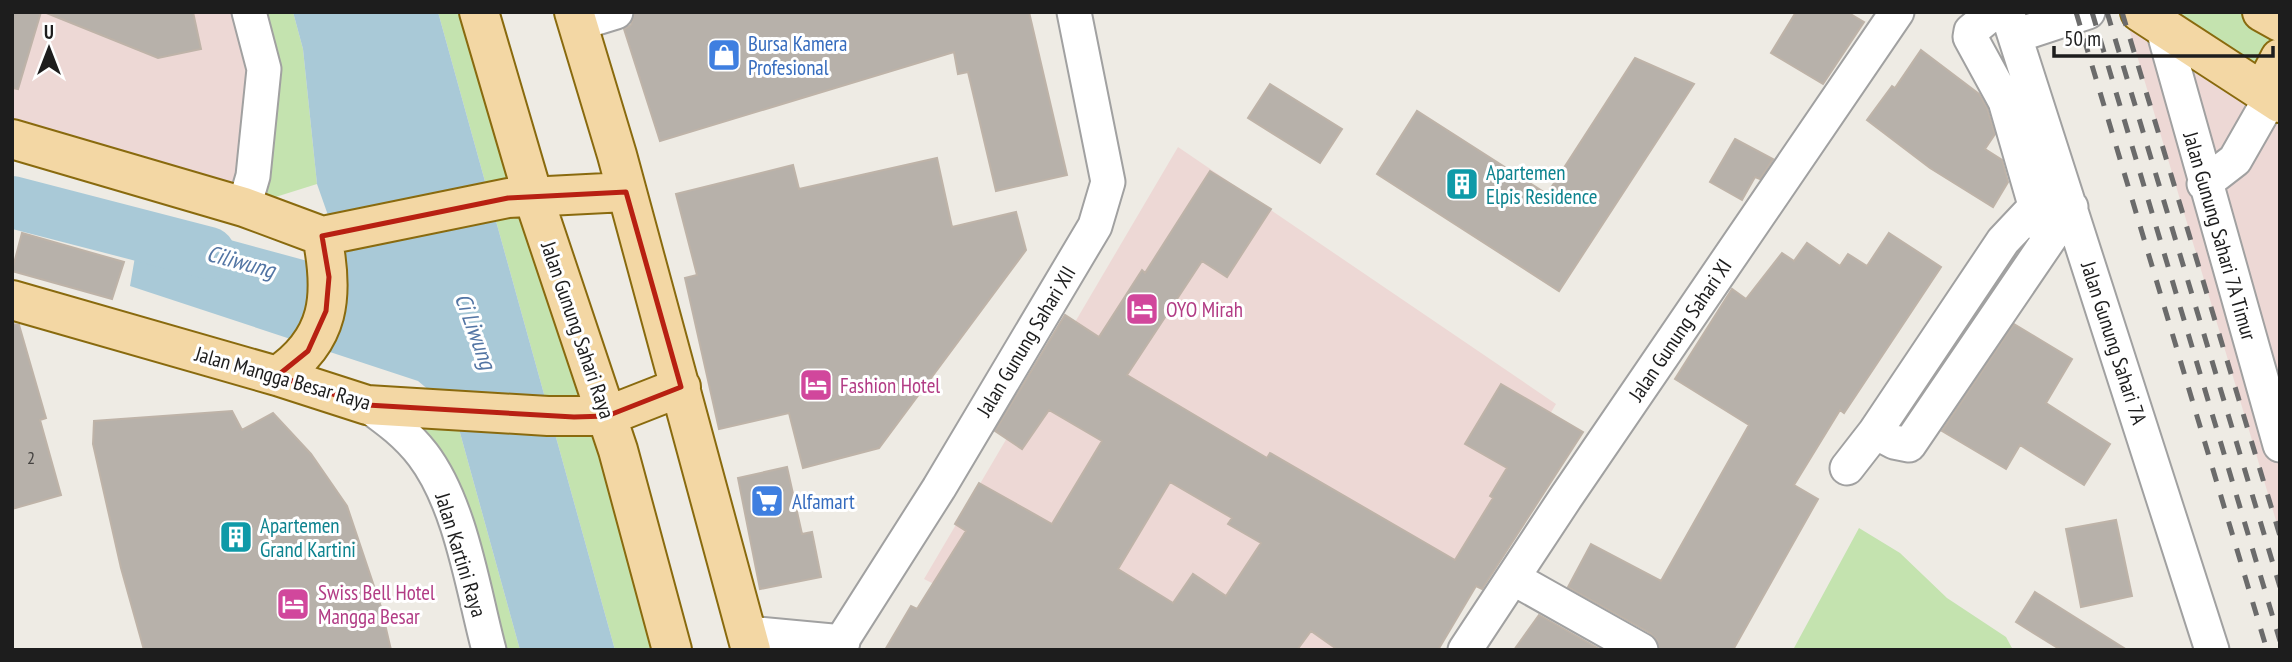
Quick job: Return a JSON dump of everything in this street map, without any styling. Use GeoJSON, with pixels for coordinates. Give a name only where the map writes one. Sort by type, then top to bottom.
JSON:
{"type":"FeatureCollection","features":[{"type":"Feature","properties":{"kind":"main road","name":"Jalan Gunung Sahari Raya"},"geometry":{"type":"LineString","coordinates":[[480,12],[520,197],[591,416],[672,650]]}},
{"type":"Feature","properties":{"kind":"main road"},"geometry":{"type":"LineString","coordinates":[[2262,12],[2280,22]]}},
{"type":"Feature","properties":{"kind":"main road"},"geometry":{"type":"LineString","coordinates":[[575,18],[681,387],[749,642]]}},
{"type":"Feature","properties":{"kind":"main road"},"geometry":{"type":"LineString","coordinates":[[2151,19],[2273,87]]}},
{"type":"Feature","properties":{"kind":"main road"},"geometry":{"type":"LineString","coordinates":[[12,139],[244,207],[314,238],[520,197],[626,192]]}},
{"type":"Feature","properties":{"kind":"main road"},"geometry":{"type":"LineString","coordinates":[[277,376],[308,351],[326,311],[314,238]]}},
{"type":"Feature","properties":{"kind":"main road","name":"Jalan Mangga Besar Raya"},"geometry":{"type":"LineString","coordinates":[[12,300],[277,376],[367,405],[591,416],[681,387]]}},
{"type":"Feature","properties":{"kind":"street"},"geometry":{"type":"LineString","coordinates":[[244,207],[253,176],[264,69],[249,12]]}},
{"type":"Feature","properties":{"kind":"street"},"geometry":{"type":"LineString","coordinates":[[575,18],[617,12]]}},
{"type":"Feature","properties":{"kind":"street","name":"Jalan Gunung Sahari XII"},"geometry":{"type":"LineString","coordinates":[[749,642],[839,646],[1095,226],[1108,182],[1074,12]]}},
{"type":"Feature","properties":{"kind":"street","name":"Jalan Gunung Sahari XI"},"geometry":{"type":"LineString","coordinates":[[1465,650],[1897,12]]}},
{"type":"Feature","properties":{"kind":"street"},"geometry":{"type":"LineString","coordinates":[[2046,245],[2035,206],[2019,96],[1970,37],[1971,31],[2006,20],[2088,12]]}},
{"type":"Feature","properties":{"kind":"street","name":"Jalan Gunung Sahari 7A Timur"},"geometry":{"type":"LineString","coordinates":[[2151,19],[2204,184],[2280,445]]}},
{"type":"Feature","properties":{"kind":"street","name":"Jalan Gunung Sahari 7A"},"geometry":{"type":"LineString","coordinates":[[2006,20],[2019,96],[2071,207],[2212,650]]}},
{"type":"Feature","properties":{"kind":"street"},"geometry":{"type":"LineString","coordinates":[[2204,184],[2235,160],[2273,87]]}},
{"type":"Feature","properties":{"kind":"street"},"geometry":{"type":"LineString","coordinates":[[1847,468],[1875,432],[2003,241],[2035,206]]}},
{"type":"Feature","properties":{"kind":"street"},"geometry":{"type":"LineString","coordinates":[[1875,432],[1894,442],[1909,444],[2071,207]]}},
{"type":"Feature","properties":{"kind":"street","name":"Jalan Kartini Raya"},"geometry":{"type":"LineString","coordinates":[[367,405],[410,440],[437,478],[466,563],[489,650]]}},
{"type":"Feature","properties":{"kind":"street"},"geometry":{"type":"LineString","coordinates":[[1513,578],[1641,650]]}},
{"type":"Feature","properties":{"kind":"highlighted area"},"geometry":{"type":"Polygon","coordinates":[[[626,192],[681,387],[607,416],[574,417],[367,405],[277,376],[308,351],[326,311],[329,277],[322,236],[508,198],[626,192]]]}},
{"type":"Feature","properties":{"kind":"shaded area"},"geometry":{"type":"Polygon","coordinates":[[[12,12],[248,12],[264,69],[244,207],[12,138],[12,12]]]}},
{"type":"Feature","properties":{"kind":"shaded area"},"geometry":{"type":"Polygon","coordinates":[[[2124,12],[2280,12],[2280,534],[2124,12]]]}},
{"type":"Feature","properties":{"kind":"shaded area"},"geometry":{"type":"Polygon","coordinates":[[[1178,147],[1556,404],[1409,650],[1065,650],[924,579],[1178,147]]]}},
{"type":"Feature","properties":{"kind":"green space"},"geometry":{"type":"Polygon","coordinates":[[[249,12],[293,12],[303,49],[317,184],[244,207],[249,12]]]}},
{"type":"Feature","properties":{"kind":"green space"},"geometry":{"type":"Polygon","coordinates":[[[438,12],[481,12],[672,650],[615,650],[438,12]]]}},
{"type":"Feature","properties":{"kind":"green space"},"geometry":{"type":"Polygon","coordinates":[[[2143,12],[2280,12],[2280,103],[2143,12]]]}},
{"type":"Feature","properties":{"kind":"green space"},"geometry":{"type":"Polygon","coordinates":[[[423,409],[454,411],[520,650],[489,650],[410,440],[423,409]]]}},
{"type":"Feature","properties":{"kind":"green space"},"geometry":{"type":"Polygon","coordinates":[[[1859,528],[1900,553],[1947,598],[2006,637],[2013,650],[1794,648],[1859,528]]]}},
{"type":"Feature","properties":{"kind":"water","name":"Ci Liwung"},"geometry":{"type":"Polygon","coordinates":[[[293,12],[438,12],[615,650],[520,650],[454,411],[418,381],[130,286],[142,216],[348,272],[317,184],[303,49],[293,12]]]}},
{"type":"Feature","properties":{"kind":"building"},"geometry":{"type":"Polygon","coordinates":[[[12,12],[41,12],[18,89],[12,88],[12,12]]]}},
{"type":"Feature","properties":{"kind":"building"},"geometry":{"type":"Polygon","coordinates":[[[44,12],[193,12],[201,49],[158,58],[44,12]]]}},
{"type":"Feature","properties":{"kind":"building"},"geometry":{"type":"Polygon","coordinates":[[[635,12],[1029,12],[1067,175],[996,191],[968,72],[958,74],[954,52],[660,141],[624,29],[631,25],[635,12]]]}},
{"type":"Feature","properties":{"kind":"building"},"geometry":{"type":"Polygon","coordinates":[[[1796,12],[1847,12],[1864,22],[1823,84],[1771,53],[1796,12]]]}},
{"type":"Feature","properties":{"kind":"building"},"geometry":{"type":"Polygon","coordinates":[[[1921,50],[1979,94],[1987,108],[1995,134],[1985,149],[2002,160],[2008,182],[1993,207],[1930,168],[1867,120],[1892,86],[1895,88],[1921,50]]]}},
{"type":"Feature","properties":{"kind":"building","name":"Apartemen Elpis Residence"},"geometry":{"type":"Polygon","coordinates":[[[1635,58],[1694,84],[1559,291],[1377,174],[1417,111],[1547,194],[1635,58]]]}},
{"type":"Feature","properties":{"kind":"building"},"geometry":{"type":"Polygon","coordinates":[[[1270,84],[1342,129],[1320,163],[1248,118],[1270,84]]]}},
{"type":"Feature","properties":{"kind":"building"},"geometry":{"type":"Polygon","coordinates":[[[1735,139],[1773,159],[1760,179],[1755,177],[1742,200],[1710,182],[1735,139]]]}},
{"type":"Feature","properties":{"kind":"building"},"geometry":{"type":"Polygon","coordinates":[[[937,158],[952,227],[1016,212],[1026,250],[879,448],[803,468],[789,413],[719,429],[685,278],[697,275],[676,194],[793,165],[799,189],[937,158]]]}},
{"type":"Feature","properties":{"kind":"building"},"geometry":{"type":"Polygon","coordinates":[[[1210,171],[1271,209],[1227,277],[1202,261],[1127,375],[1267,458],[1270,453],[1455,560],[1493,498],[1490,496],[1507,468],[1465,444],[1501,384],[1583,432],[1482,589],[1476,586],[1438,650],[1338,650],[1311,631],[1297,650],[885,650],[911,606],[917,609],[966,531],[955,524],[979,483],[1052,524],[1102,441],[1049,410],[1022,449],[995,431],[1065,315],[1099,337],[1142,270],[1145,273],[1210,171]],[[1170,482],[1118,569],[1173,603],[1193,574],[1226,596],[1261,543],[1228,524],[1232,518],[1170,482]]]}},
{"type":"Feature","properties":{"kind":"building"},"geometry":{"type":"Polygon","coordinates":[[[22,233],[124,262],[112,299],[12,271],[22,233]]]}},
{"type":"Feature","properties":{"kind":"building"},"geometry":{"type":"Polygon","coordinates":[[[1889,233],[1941,267],[1844,413],[1840,410],[1794,485],[1818,499],[1733,650],[1660,650],[1657,640],[1650,633],[1568,587],[1591,544],[1661,581],[1749,425],[1675,379],[1732,289],[1746,299],[1782,253],[1794,261],[1807,243],[1840,266],[1848,254],[1867,266],[1889,233]]]}},
{"type":"Feature","properties":{"kind":"building"},"geometry":{"type":"Polygon","coordinates":[[[12,324],[19,325],[46,418],[40,420],[61,495],[12,509],[12,324]]]}},
{"type":"Feature","properties":{"kind":"building"},"geometry":{"type":"Polygon","coordinates":[[[2014,324],[2072,359],[2046,403],[2110,444],[2084,485],[2020,445],[2006,469],[1942,431],[2014,324]]]}},
{"type":"Feature","properties":{"kind":"building","name":"Apartemen Grand Kartini"},"geometry":{"type":"Polygon","coordinates":[[[232,411],[242,430],[273,413],[311,454],[347,506],[381,607],[391,650],[144,650],[121,568],[93,444],[94,421],[232,411]]]}},
{"type":"Feature","properties":{"kind":"building"},"geometry":{"type":"Polygon","coordinates":[[[787,467],[802,534],[812,532],[821,577],[760,589],[738,478],[787,467]]]}},
{"type":"Feature","properties":{"kind":"building"},"geometry":{"type":"Polygon","coordinates":[[[2116,520],[2132,596],[2081,607],[2066,529],[2116,520]]]}},
{"type":"Feature","properties":{"kind":"building"},"geometry":{"type":"Polygon","coordinates":[[[2035,592],[2127,650],[2061,650],[2016,622],[2035,592]]]}},
{"type":"Feature","properties":{"kind":"building"},"geometry":{"type":"Polygon","coordinates":[[[1539,615],[1601,650],[1514,650],[1539,615]]]}},
{"type":"Feature","properties":{"kind":"waterway","name":"Ciliwung"},"geometry":{"type":"LineString","coordinates":[[12,202],[209,253]]}},
{"type":"Feature","properties":{"kind":"railway"},"geometry":{"type":"LineString","coordinates":[[2076,12],[2267,650]]}},
{"type":"Feature","properties":{"kind":"railway"},"geometry":{"type":"LineString","coordinates":[[2092,12],[2280,641]]}},
{"type":"Feature","properties":{"kind":"railway"},"geometry":{"type":"LineString","coordinates":[[2107,12],[2280,587]]}},
{"type":"Feature","properties":{"kind":"railway"},"geometry":{"type":"LineString","coordinates":[[2122,12],[2280,536]]}},
{"type":"Feature","properties":{"kind":"place","name":"Bursa Kamera Profesional"},"geometry":{"type":"Point","coordinates":[724,55]}},
{"type":"Feature","properties":{"kind":"place","name":"Apartemen Elpis Residence"},"geometry":{"type":"Point","coordinates":[1462,184]}},
{"type":"Feature","properties":{"kind":"place","name":"OYO Mirah"},"geometry":{"type":"Point","coordinates":[1142,309]}},
{"type":"Feature","properties":{"kind":"place","name":"Fashion Hotel"},"geometry":{"type":"Point","coordinates":[816,385]}},
{"type":"Feature","properties":{"kind":"place","name":"Alfamart"},"geometry":{"type":"Point","coordinates":[767,501]}},
{"type":"Feature","properties":{"kind":"place","name":"Apartemen Grand Kartini"},"geometry":{"type":"Point","coordinates":[236,537]}},
{"type":"Feature","properties":{"kind":"place","name":"Swiss Bell Hotel Mangga Besar"},"geometry":{"type":"Point","coordinates":[293,604]}}]}
